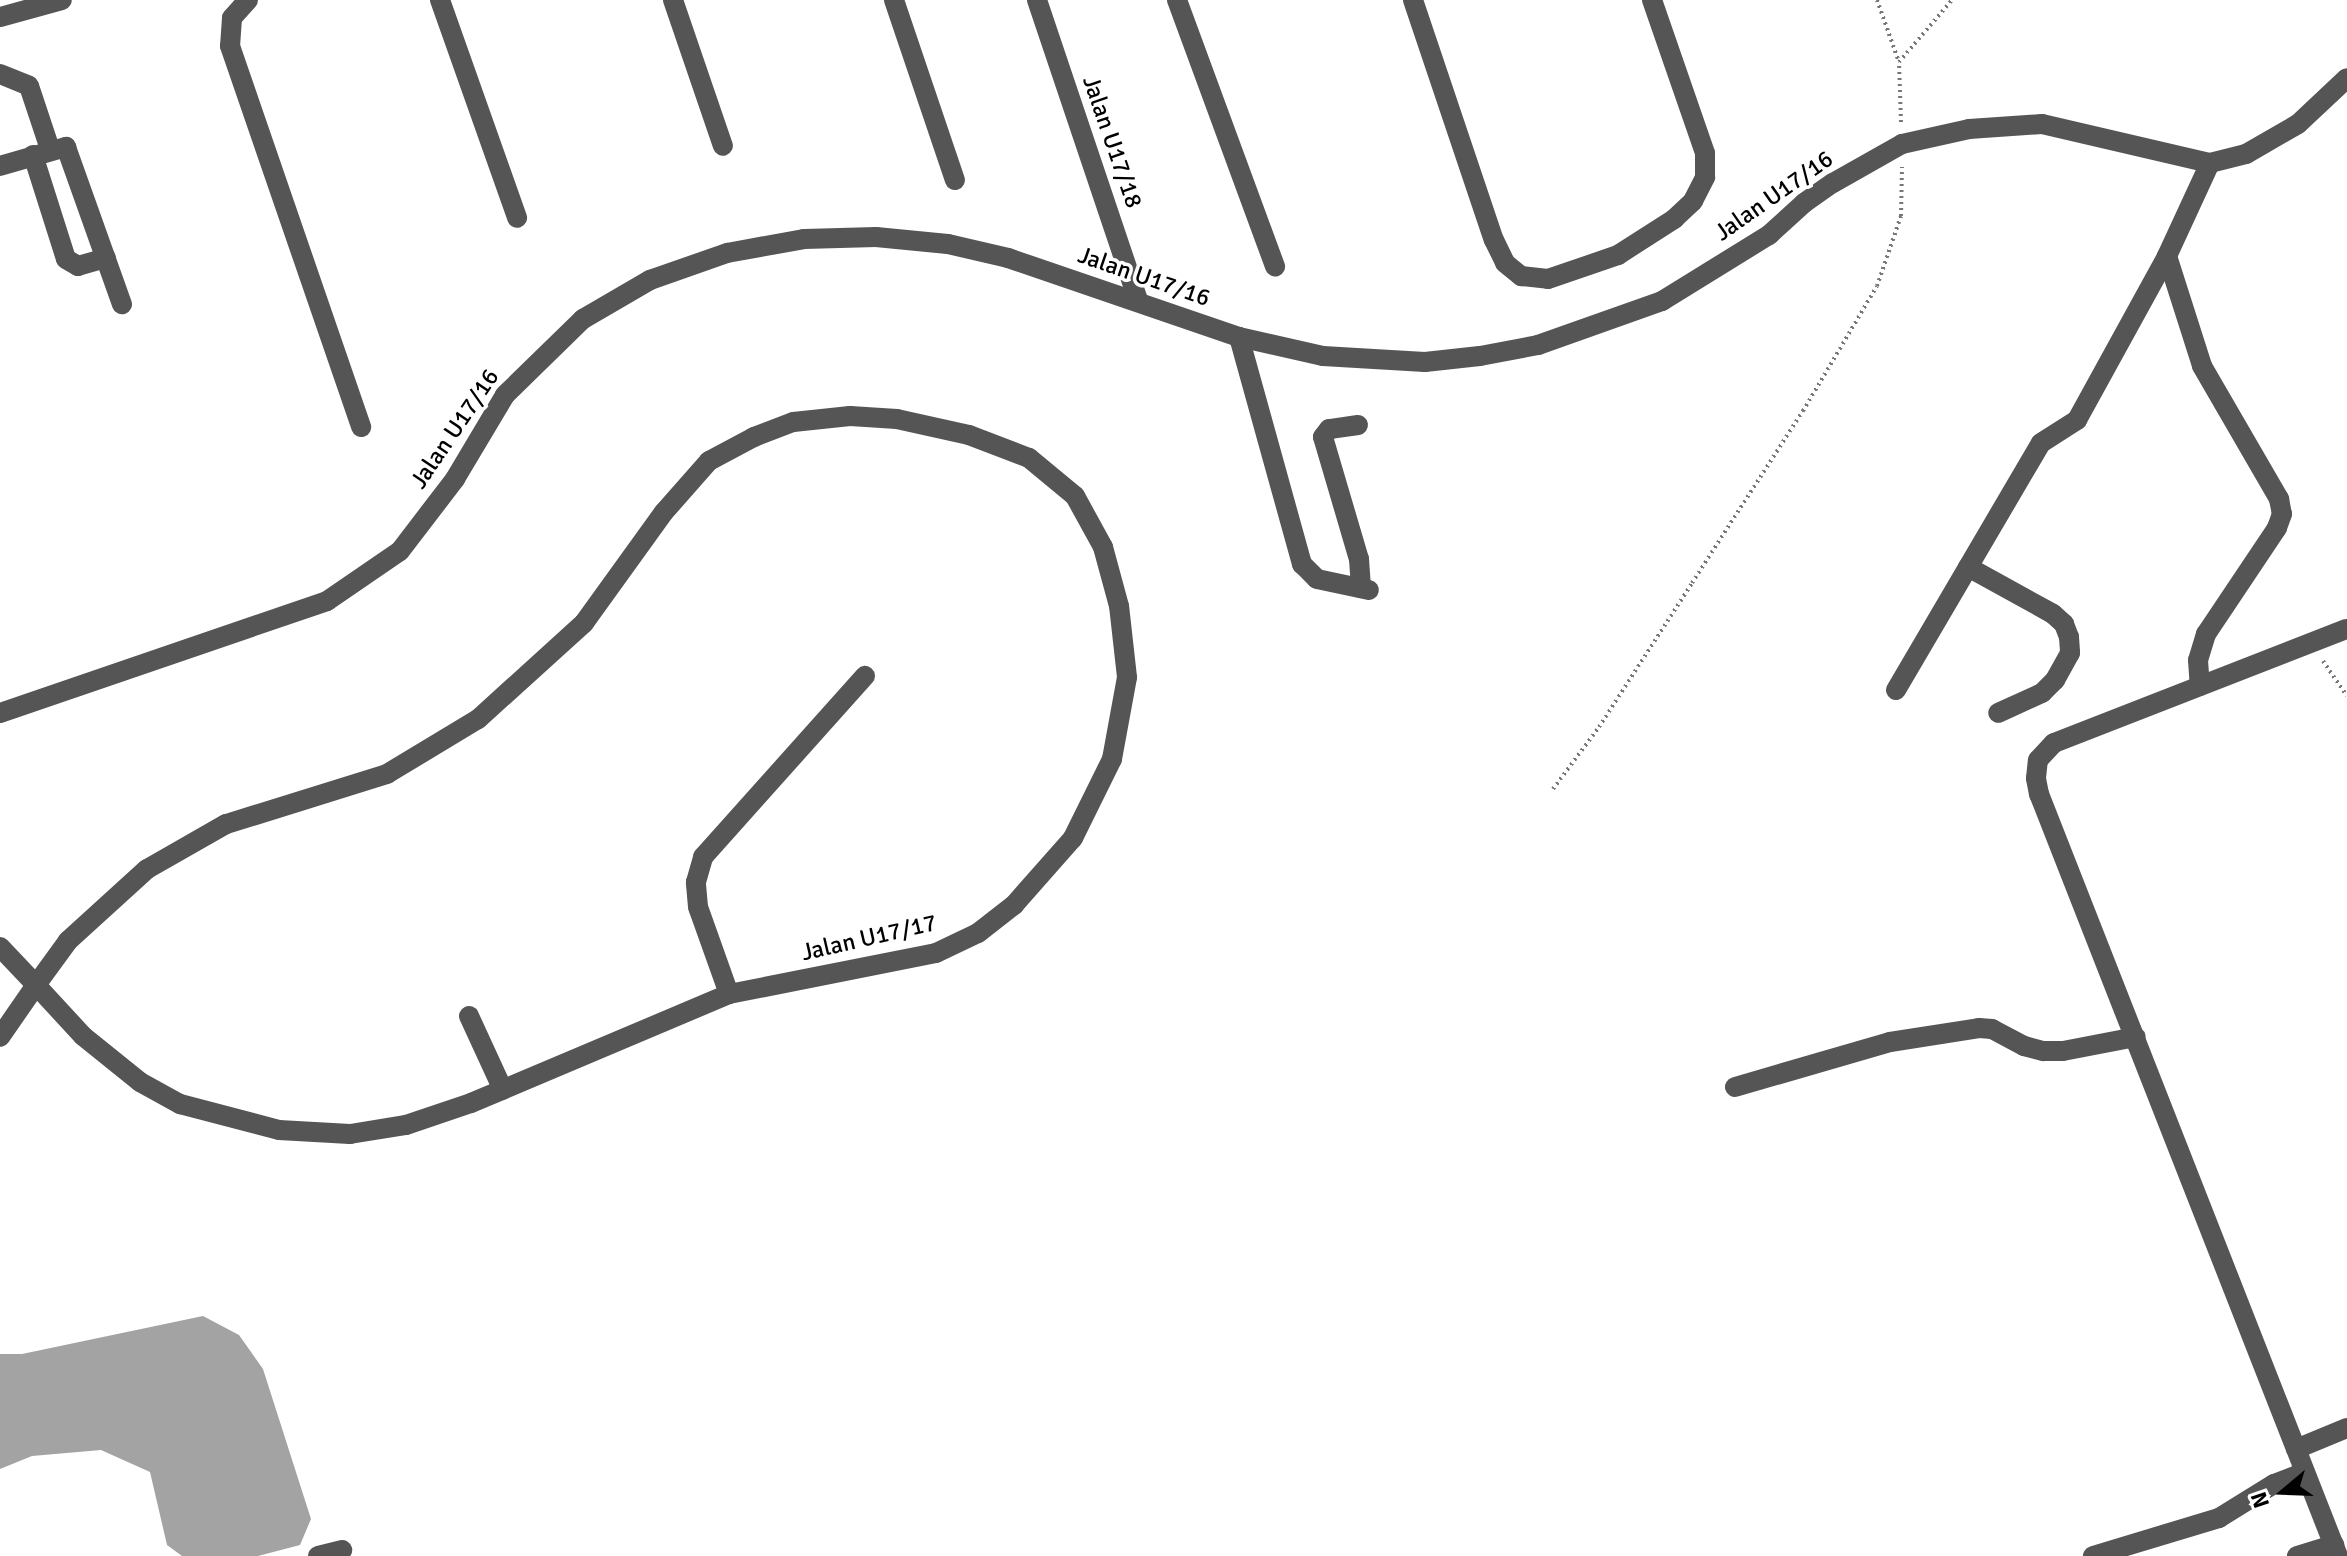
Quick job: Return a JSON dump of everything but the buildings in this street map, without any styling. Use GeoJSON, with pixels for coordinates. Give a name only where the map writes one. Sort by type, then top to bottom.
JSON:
{"type":"FeatureCollection","features":[{"type":"Feature","properties":{"kind":"street"},"geometry":{"type":"LineString","coordinates":[[0,17],[62,0]]}},
{"type":"Feature","properties":{"kind":"street"},"geometry":{"type":"LineString","coordinates":[[248,0],[232,18],[230,46],[361,427]]}},
{"type":"Feature","properties":{"kind":"street"},"geometry":{"type":"LineString","coordinates":[[440,0],[517,218]]}},
{"type":"Feature","properties":{"kind":"street"},"geometry":{"type":"LineString","coordinates":[[673,0],[723,146]]}},
{"type":"Feature","properties":{"kind":"street"},"geometry":{"type":"LineString","coordinates":[[894,0],[955,180]]}},
{"type":"Feature","properties":{"kind":"street","name":"Jalan U17/18"},"geometry":{"type":"LineString","coordinates":[[1037,0],[1138,300]]}},
{"type":"Feature","properties":{"kind":"street"},"geometry":{"type":"LineString","coordinates":[[1177,0],[1275,267]]}},
{"type":"Feature","properties":{"kind":"street"},"geometry":{"type":"LineString","coordinates":[[1413,0],[1494,240],[1505,263],[1521,276],[1548,279],[1618,255],[1674,219],[1693,201],[1705,177],[1705,153],[1652,0]]}},
{"type":"Feature","properties":{"kind":"street"},"geometry":{"type":"LineString","coordinates":[[0,74],[29,86],[66,259],[78,266],[106,258]]}},
{"type":"Feature","properties":{"kind":"street","name":"Jalan U17/16"},"geometry":{"type":"LineString","coordinates":[[0,713],[327,601],[400,551],[455,479],[505,395],[542,355],[583,319],[650,280],[727,253],[804,239],[876,237],[948,244],[1008,258],[1239,337],[1323,356],[1425,362],[1538,345],[1662,301],[1769,235],[1804,203],[1833,183],[1902,144],[1969,129],[2042,124],[2210,163],[2246,154],[2298,124],[2347,78]]}},
{"type":"Feature","properties":{"kind":"street"},"geometry":{"type":"LineString","coordinates":[[0,166],[66,147],[71,153],[122,304]]}},
{"type":"Feature","properties":{"kind":"street"},"geometry":{"type":"LineString","coordinates":[[1896,690],[2041,443],[2077,420],[2167,256],[2210,163]]}},
{"type":"Feature","properties":{"kind":"street"},"geometry":{"type":"LineString","coordinates":[[2167,256],[2202,366],[2279,499],[2282,514],[2277,528],[2206,634],[2198,660],[2200,686]]}},
{"type":"Feature","properties":{"kind":"street"},"geometry":{"type":"LineString","coordinates":[[1239,337],[1302,564],[1317,579],[1365,589],[1323,437],[1329,429],[1358,425]]}},
{"type":"Feature","properties":{"kind":"street","name":"Jalan U17/17"},"geometry":{"type":"LineString","coordinates":[[0,1037],[36,985],[68,941],[147,869],[226,824],[387,774],[478,719],[584,623],[664,512],[709,461],[731,449],[793,422],[850,416],[897,419],[969,435],[1029,458],[1075,496],[1103,547],[1119,606],[1127,677],[1112,759],[1073,838],[1014,905],[978,933],[936,953],[729,994],[503,1090],[406,1125],[350,1134],[279,1130],[180,1104],[140,1082],[83,1036],[36,985]]}},
{"type":"Feature","properties":{"kind":"street"},"geometry":{"type":"LineString","coordinates":[[1968,567],[2053,614],[2064,624],[2069,637],[2070,653],[2055,680],[2042,693],[1998,713]]}},
{"type":"Feature","properties":{"kind":"street"},"geometry":{"type":"LineString","coordinates":[[2297,1556],[2336,1550],[2039,794],[2038,760],[2054,743],[2347,629]]}},
{"type":"Feature","properties":{"kind":"street"},"geometry":{"type":"LineString","coordinates":[[729,994],[698,907],[696,882],[703,857],[865,676]]}},
{"type":"Feature","properties":{"kind":"street"},"geometry":{"type":"LineString","coordinates":[[0,947],[36,985]]}},
{"type":"Feature","properties":{"kind":"street"},"geometry":{"type":"LineString","coordinates":[[469,1016],[503,1090]]}},
{"type":"Feature","properties":{"kind":"street"},"geometry":{"type":"LineString","coordinates":[[1735,1087],[1868,1052],[1890,1042],[1979,1028],[1992,1029],[2024,1046],[2043,1051],[2063,1051],[2136,1037]]}},
{"type":"Feature","properties":{"kind":"street"},"geometry":{"type":"LineString","coordinates":[[2296,1449],[2347,1428]]}},
{"type":"Feature","properties":{"kind":"street"},"geometry":{"type":"LineString","coordinates":[[2093,1556],[2219,1518],[2274,1484],[2305,1472]]}},
{"type":"Feature","properties":{"kind":"street"},"geometry":{"type":"LineString","coordinates":[[318,1556],[342,1550]]}},
{"type":"Feature","properties":{"kind":"path"},"geometry":{"type":"LineString","coordinates":[[1553,789],[1599,727],[1701,570],[1803,411],[1877,286],[1901,216],[1902,144],[1899,62],[1877,0]]}},
{"type":"Feature","properties":{"kind":"path"},"geometry":{"type":"LineString","coordinates":[[1899,62],[1952,0]]}},
{"type":"Feature","properties":{"kind":"path"},"geometry":{"type":"LineString","coordinates":[[2311,642],[2347,696]]}},
{"type":"Feature","properties":{"kind":"shaded area"},"geometry":{"type":"Polygon","coordinates":[[[203,1316],[239,1335],[263,1369],[311,1519],[300,1545],[258,1556],[182,1556],[167,1545],[150,1472],[101,1450],[32,1456],[0,1469],[0,1354],[22,1354],[203,1316]]]}}]}
